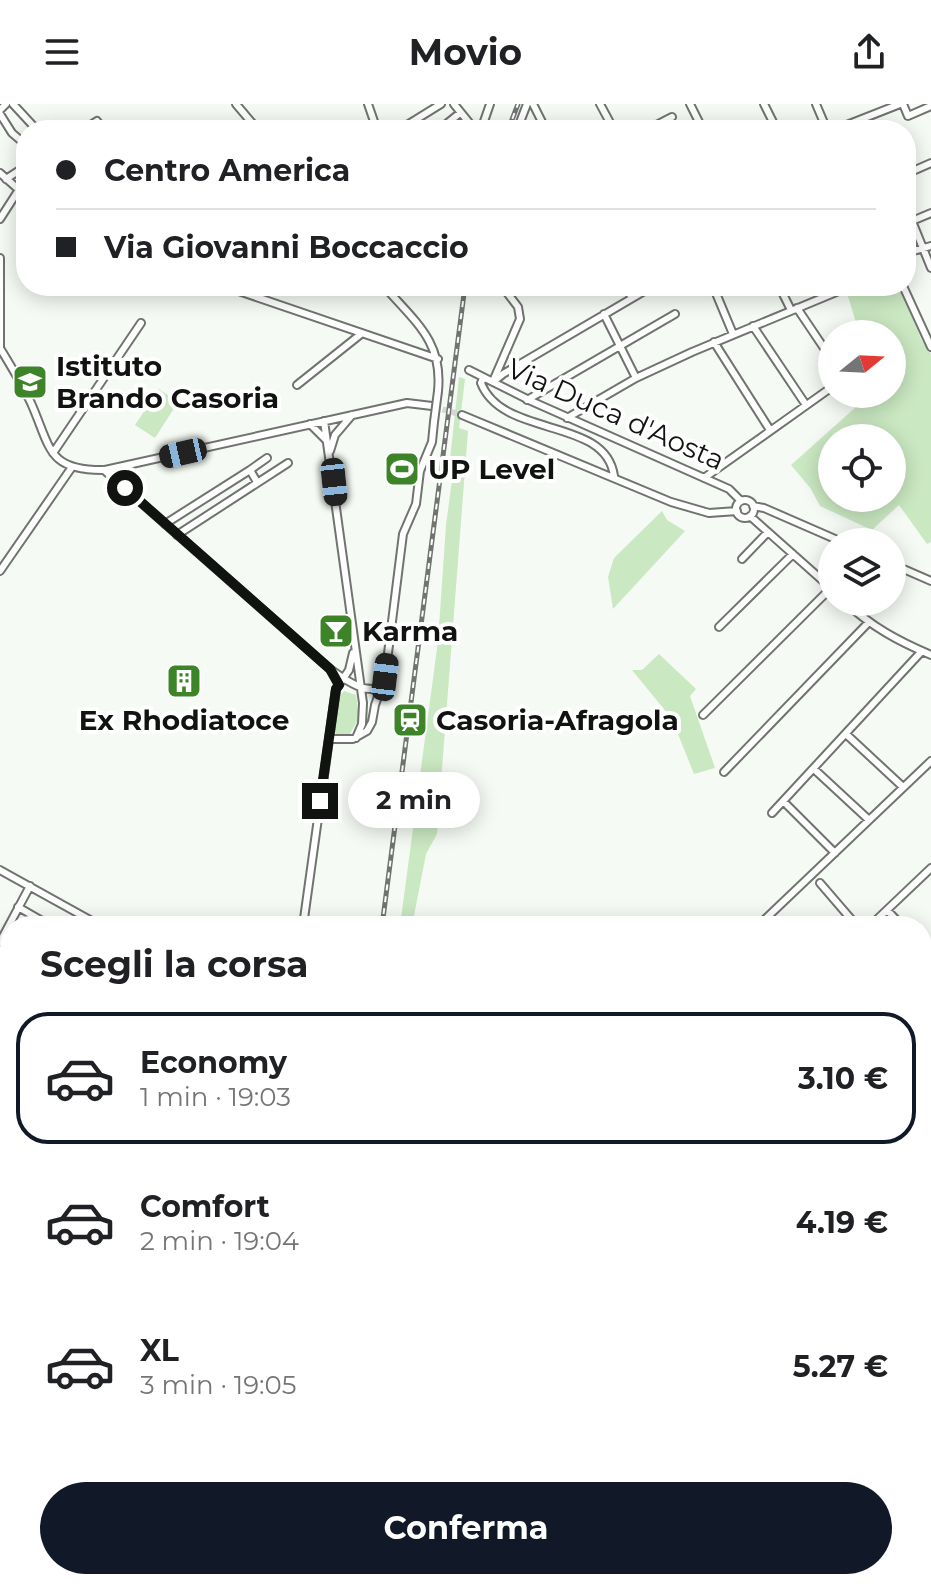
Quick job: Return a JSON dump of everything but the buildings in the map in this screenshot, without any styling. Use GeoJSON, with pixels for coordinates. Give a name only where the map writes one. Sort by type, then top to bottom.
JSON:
{"type":"FeatureCollection","features":[{"type":"Feature","properties":{"kind":"street"},"geometry":{"type":"LineString","coordinates":[[6,104],[0,112],[16,136]]}},
{"type":"Feature","properties":{"kind":"street"},"geometry":{"type":"LineString","coordinates":[[13,104],[28,120]]}},
{"type":"Feature","properties":{"kind":"street"},"geometry":{"type":"LineString","coordinates":[[237,106],[251,104]]}},
{"type":"Feature","properties":{"kind":"street"},"geometry":{"type":"LineString","coordinates":[[415,120],[441,104]]}},
{"type":"Feature","properties":{"kind":"street"},"geometry":{"type":"LineString","coordinates":[[454,104],[466,120]]}},
{"type":"Feature","properties":{"kind":"street"},"geometry":{"type":"LineString","coordinates":[[860,120],[901,104],[908,116],[931,106]]}},
{"type":"Feature","properties":{"kind":"street"},"geometry":{"type":"LineString","coordinates":[[451,120],[460,113]]}},
{"type":"Feature","properties":{"kind":"street"},"geometry":{"type":"LineString","coordinates":[[666,120],[672,117]]}},
{"type":"Feature","properties":{"kind":"street"},"geometry":{"type":"LineString","coordinates":[[6,179],[16,172]]}},
{"type":"Feature","properties":{"kind":"street"},"geometry":{"type":"LineString","coordinates":[[0,173],[16,189]]}},
{"type":"Feature","properties":{"kind":"street"},"geometry":{"type":"LineString","coordinates":[[0,219],[16,194]]}},
{"type":"Feature","properties":{"kind":"street"},"geometry":{"type":"LineString","coordinates":[[916,231],[931,268]]}},
{"type":"Feature","properties":{"kind":"street"},"geometry":{"type":"LineString","coordinates":[[916,250],[931,246]]}},
{"type":"Feature","properties":{"kind":"street"},"geometry":{"type":"LineString","coordinates":[[0,258],[0,348],[31,403],[53,453],[61,463],[82,471],[105,470],[407,403],[432,406]]}},
{"type":"Feature","properties":{"kind":"street"},"geometry":{"type":"LineString","coordinates":[[250,296],[438,359]]}},
{"type":"Feature","properties":{"kind":"street"},"geometry":{"type":"LineString","coordinates":[[329,739],[345,741],[356,738],[371,725],[375,705],[384,686],[403,534],[416,504],[420,471],[432,442],[440,369],[438,359],[429,338],[393,296]]}},
{"type":"Feature","properties":{"kind":"street"},"geometry":{"type":"LineString","coordinates":[[493,382],[520,319],[518,307],[509,296]]}},
{"type":"Feature","properties":{"kind":"street"},"geometry":{"type":"LineString","coordinates":[[493,382],[636,296]]}},
{"type":"Feature","properties":{"kind":"street"},"geometry":{"type":"LineString","coordinates":[[717,296],[733,334]]}},
{"type":"Feature","properties":{"kind":"street"},"geometry":{"type":"LineString","coordinates":[[786,296],[818,341]]}},
{"type":"Feature","properties":{"kind":"street"},"geometry":{"type":"LineString","coordinates":[[567,418],[636,378],[824,296]]}},
{"type":"Feature","properties":{"kind":"street"},"geometry":{"type":"LineString","coordinates":[[908,296],[931,347]]}},
{"type":"Feature","properties":{"kind":"street"},"geometry":{"type":"LineString","coordinates":[[604,314],[636,378]]}},
{"type":"Feature","properties":{"kind":"street"},"geometry":{"type":"LineString","coordinates":[[527,400],[675,314]]}},
{"type":"Feature","properties":{"kind":"street"},"geometry":{"type":"LineString","coordinates":[[53,453],[141,323]]}},
{"type":"Feature","properties":{"kind":"street"},"geometry":{"type":"LineString","coordinates":[[753,326],[806,405]]}},
{"type":"Feature","properties":{"kind":"street"},"geometry":{"type":"LineString","coordinates":[[297,385],[361,334]]}},
{"type":"Feature","properties":{"kind":"street"},"geometry":{"type":"LineString","coordinates":[[714,342],[770,430]]}},
{"type":"Feature","properties":{"kind":"street","name":"Via Duca d'Aosta"},"geometry":{"type":"LineString","coordinates":[[469,370],[527,400],[729,489],[741,501],[818,532]]}},
{"type":"Feature","properties":{"kind":"street"},"geometry":{"type":"LineString","coordinates":[[483,378],[481,383],[488,394],[519,418],[570,433],[593,446],[609,458],[614,476]]}},
{"type":"Feature","properties":{"kind":"street"},"geometry":{"type":"LineString","coordinates":[[704,478],[818,397]]}},
{"type":"Feature","properties":{"kind":"street"},"geometry":{"type":"LineString","coordinates":[[330,451],[335,435],[352,415]]}},
{"type":"Feature","properties":{"kind":"street"},"geometry":{"type":"LineString","coordinates":[[462,415],[671,502],[709,513],[737,511]]}},
{"type":"Feature","properties":{"kind":"street"},"geometry":{"type":"LineString","coordinates":[[324,421],[364,712],[356,738]]}},
{"type":"Feature","properties":{"kind":"street"},"geometry":{"type":"LineString","coordinates":[[310,424],[324,435],[328,443]]}},
{"type":"Feature","properties":{"kind":"street"},"geometry":{"type":"LineString","coordinates":[[165,524],[267,458]]}},
{"type":"Feature","properties":{"kind":"street"},"geometry":{"type":"LineString","coordinates":[[177,535],[288,463]]}},
{"type":"Feature","properties":{"kind":"street"},"geometry":{"type":"LineString","coordinates":[[0,571],[72,467]]}},
{"type":"Feature","properties":{"kind":"street"},"geometry":{"type":"LineString","coordinates":[[105,470],[341,682],[376,690],[384,686]]}},
{"type":"Feature","properties":{"kind":"street"},"geometry":{"type":"LineString","coordinates":[[250,470],[257,482]]}},
{"type":"Feature","properties":{"kind":"street","name":"Via Duca d'Aosta"},"geometry":{"type":"LineString","coordinates":[[741,501],[737,511],[743,517],[750,516]]}},
{"type":"Feature","properties":{"kind":"street"},"geometry":{"type":"LineString","coordinates":[[753,506],[750,516],[818,577]]}},
{"type":"Feature","properties":{"kind":"street"},"geometry":{"type":"LineString","coordinates":[[742,559],[768,532]]}},
{"type":"Feature","properties":{"kind":"street"},"geometry":{"type":"LineString","coordinates":[[719,627],[793,554]]}},
{"type":"Feature","properties":{"kind":"street"},"geometry":{"type":"LineString","coordinates":[[906,570],[931,581]]}},
{"type":"Feature","properties":{"kind":"street"},"geometry":{"type":"LineString","coordinates":[[703,715],[818,602]]}},
{"type":"Feature","properties":{"kind":"street"},"geometry":{"type":"LineString","coordinates":[[860,616],[896,640],[931,655]]}},
{"type":"Feature","properties":{"kind":"street"},"geometry":{"type":"LineString","coordinates":[[724,772],[868,623]]}},
{"type":"Feature","properties":{"kind":"street"},"geometry":{"type":"LineString","coordinates":[[304,916],[336,689],[352,660],[354,645]]}},
{"type":"Feature","properties":{"kind":"street"},"geometry":{"type":"LineString","coordinates":[[772,813],[922,651]]}},
{"type":"Feature","properties":{"kind":"street"},"geometry":{"type":"LineString","coordinates":[[847,735],[903,787]]}},
{"type":"Feature","properties":{"kind":"street"},"geometry":{"type":"LineString","coordinates":[[769,916],[931,761]]}},
{"type":"Feature","properties":{"kind":"street"},"geometry":{"type":"LineString","coordinates":[[815,770],[869,820]]}},
{"type":"Feature","properties":{"kind":"street"},"geometry":{"type":"LineString","coordinates":[[784,802],[835,853]]}},
{"type":"Feature","properties":{"kind":"street"},"geometry":{"type":"LineString","coordinates":[[881,916],[931,869]]}},
{"type":"Feature","properties":{"kind":"street"},"geometry":{"type":"LineString","coordinates":[[0,870],[83,916]]}},
{"type":"Feature","properties":{"kind":"street"},"geometry":{"type":"LineString","coordinates":[[820,883],[848,916]]}},
{"type":"Feature","properties":{"kind":"street"},"geometry":{"type":"LineString","coordinates":[[13,916],[30,886]]}},
{"type":"Feature","properties":{"kind":"street"},"geometry":{"type":"LineString","coordinates":[[18,907],[34,916]]}},
{"type":"Feature","properties":{"kind":"street"},"geometry":{"type":"LineString","coordinates":[[887,910],[893,916]]}},
{"type":"Feature","properties":{"kind":"green space"},"geometry":{"type":"Polygon","coordinates":[[[848,296],[903,296],[922,341],[931,354],[931,542],[927,544],[904,512],[906,424],[837,424],[855,408],[906,408],[906,320],[855,320],[848,296]]]}},
{"type":"Feature","properties":{"kind":"green space"},"geometry":{"type":"Polygon","coordinates":[[[459,377],[465,379],[459,428],[468,431],[437,834],[426,854],[414,916],[401,916],[438,641],[452,480],[449,468],[459,377]]]}},
{"type":"Feature","properties":{"kind":"green space"},"geometry":{"type":"Polygon","coordinates":[[[159,389],[178,402],[155,438],[135,425],[159,389]]]}},
{"type":"Feature","properties":{"kind":"green space"},"geometry":{"type":"Polygon","coordinates":[[[818,441],[818,502],[811,489],[791,465],[818,441]]]}},
{"type":"Feature","properties":{"kind":"green space"},"geometry":{"type":"Polygon","coordinates":[[[662,511],[667,520],[685,531],[613,609],[608,577],[614,558],[662,511]]]}},
{"type":"Feature","properties":{"kind":"green space"},"geometry":{"type":"Polygon","coordinates":[[[833,512],[891,512],[874,528],[833,512]]]}},
{"type":"Feature","properties":{"kind":"green space"},"geometry":{"type":"Polygon","coordinates":[[[659,654],[696,689],[690,696],[715,768],[694,774],[672,719],[632,670],[642,670],[659,654]]]}},
{"type":"Feature","properties":{"kind":"green space"},"geometry":{"type":"Polygon","coordinates":[[[344,691],[356,695],[359,718],[350,734],[338,737],[334,731],[339,696],[344,691]]]}},
{"type":"Feature","properties":{"kind":"tunnel"},"geometry":{"type":"LineString","coordinates":[[434,407],[462,415]]}},
{"type":"Feature","properties":{"kind":"railway"},"geometry":{"type":"LineString","coordinates":[[512,120],[518,104]]}},
{"type":"Feature","properties":{"kind":"railway"},"geometry":{"type":"LineString","coordinates":[[383,916],[464,296]]}},
{"type":"Feature","properties":{"kind":"place","name":"Istituto Brando Casoria"},"geometry":{"type":"Point","coordinates":[30,382]}},
{"type":"Feature","properties":{"kind":"place","name":"UP Level"},"geometry":{"type":"Point","coordinates":[402,469]}},
{"type":"Feature","properties":{"kind":"place","name":"Karma"},"geometry":{"type":"Point","coordinates":[336,631]}},
{"type":"Feature","properties":{"kind":"place","name":"Ex Rhodiatoce"},"geometry":{"type":"Point","coordinates":[184,681]}},
{"type":"Feature","properties":{"kind":"place","name":"Casoria-Afragola"},"geometry":{"type":"Point","coordinates":[410,720]}},
{"type":"Feature","properties":{"kind":"route"},"geometry":{"type":"LineString","coordinates":[[125,488],[330,669],[339,685],[320,801]]}}]}
